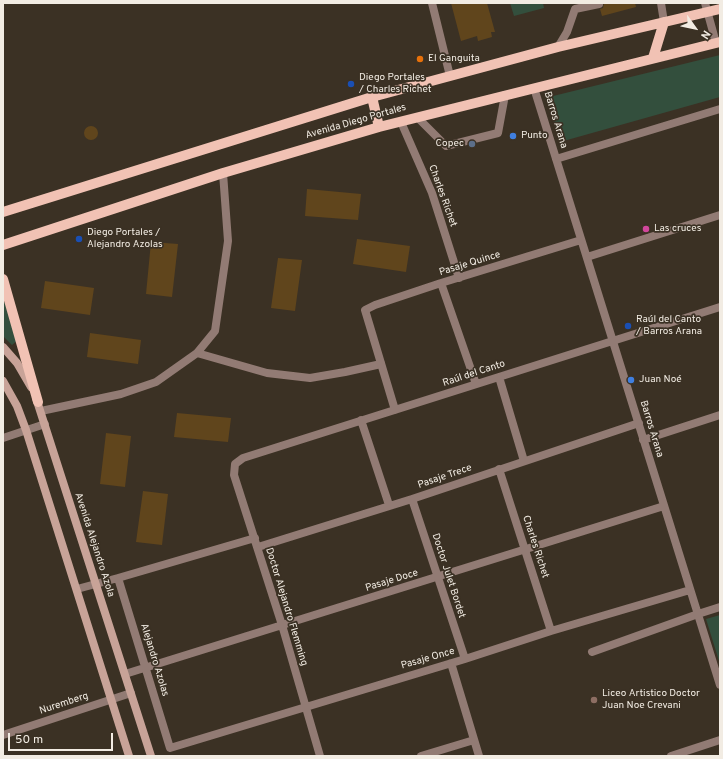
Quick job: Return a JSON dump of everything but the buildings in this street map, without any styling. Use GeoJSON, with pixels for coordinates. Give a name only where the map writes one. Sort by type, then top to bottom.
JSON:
{"type":"FeatureCollection","features":[{"type":"Feature","properties":{"kind":"main road","name":"Avenida Diego Portales"},"geometry":{"type":"LineString","coordinates":[[3,212],[372,97],[558,47],[664,22],[706,8],[720,9]]}},
{"type":"Feature","properties":{"kind":"main road"},"geometry":{"type":"LineString","coordinates":[[653,58],[664,22]]}},
{"type":"Feature","properties":{"kind":"main road","name":"Avenida Diego Portales"},"geometry":{"type":"LineString","coordinates":[[3,245],[223,173],[379,128],[718,42]]}},
{"type":"Feature","properties":{"kind":"main road"},"geometry":{"type":"LineString","coordinates":[[372,97],[379,128]]}},
{"type":"Feature","properties":{"kind":"main road"},"geometry":{"type":"LineString","coordinates":[[3,279],[39,406]]}},
{"type":"Feature","properties":{"kind":"main road","name":"Avenida Alejandro Azola"},"geometry":{"type":"LineString","coordinates":[[3,347],[17,363],[24,374],[39,406],[151,756]]}},
{"type":"Feature","properties":{"kind":"main road"},"geometry":{"type":"LineString","coordinates":[[3,381],[17,406],[26,430],[129,756]]}},
{"type":"Feature","properties":{"kind":"street"},"geometry":{"type":"LineString","coordinates":[[432,3],[450,76]]}},
{"type":"Feature","properties":{"kind":"street"},"geometry":{"type":"LineString","coordinates":[[661,3],[664,22]]}},
{"type":"Feature","properties":{"kind":"street"},"geometry":{"type":"LineString","coordinates":[[558,47],[567,32],[574,6],[599,4]]}},
{"type":"Feature","properties":{"kind":"street"},"geometry":{"type":"LineString","coordinates":[[706,8],[718,42]]}},
{"type":"Feature","properties":{"kind":"street","name":"Barros Arana"},"geometry":{"type":"LineString","coordinates":[[534,88],[720,685]]}},
{"type":"Feature","properties":{"kind":"street"},"geometry":{"type":"LineString","coordinates":[[418,118],[446,146],[498,133],[505,95]]}},
{"type":"Feature","properties":{"kind":"street"},"geometry":{"type":"LineString","coordinates":[[556,159],[720,109]]}},
{"type":"Feature","properties":{"kind":"street","name":"Charles Richet"},"geometry":{"type":"LineString","coordinates":[[401,122],[432,193],[459,278]]}},
{"type":"Feature","properties":{"kind":"street"},"geometry":{"type":"LineString","coordinates":[[39,406],[121,394],[156,382],[197,353],[215,330],[221,295],[228,241],[223,173]]}},
{"type":"Feature","properties":{"kind":"street"},"geometry":{"type":"LineString","coordinates":[[587,257],[720,215]]}},
{"type":"Feature","properties":{"kind":"street","name":"Pasaje Quince"},"geometry":{"type":"LineString","coordinates":[[381,364],[366,310],[375,305],[441,283],[581,240]]}},
{"type":"Feature","properties":{"kind":"street"},"geometry":{"type":"LineString","coordinates":[[441,283],[476,384]]}},
{"type":"Feature","properties":{"kind":"street","name":"Raúl del Canto"},"geometry":{"type":"LineString","coordinates":[[235,464],[243,458],[720,307]]}},
{"type":"Feature","properties":{"kind":"street"},"geometry":{"type":"LineString","coordinates":[[197,353],[267,373],[310,378],[381,364],[395,410]]}},
{"type":"Feature","properties":{"kind":"street"},"geometry":{"type":"LineString","coordinates":[[499,377],[524,461]]}},
{"type":"Feature","properties":{"kind":"street"},"geometry":{"type":"LineString","coordinates":[[644,440],[720,414]]}},
{"type":"Feature","properties":{"kind":"street"},"geometry":{"type":"LineString","coordinates":[[361,420],[389,505]]}},
{"type":"Feature","properties":{"kind":"street","name":"Pasaje Trece"},"geometry":{"type":"LineString","coordinates":[[258,547],[412,499],[638,423]]}},
{"type":"Feature","properties":{"kind":"street"},"geometry":{"type":"LineString","coordinates":[[3,438],[45,424]]}},
{"type":"Feature","properties":{"kind":"street","name":"Doctor Alejandro Flemming"},"geometry":{"type":"LineString","coordinates":[[235,464],[234,475],[282,625],[320,756]]}},
{"type":"Feature","properties":{"kind":"street","name":"Charles Richet"},"geometry":{"type":"LineString","coordinates":[[499,469],[551,631]]}},
{"type":"Feature","properties":{"kind":"street","name":"Doctor Julet Bordet"},"geometry":{"type":"LineString","coordinates":[[412,499],[465,659]]}},
{"type":"Feature","properties":{"kind":"street","name":"Pasaje Doce"},"geometry":{"type":"LineString","coordinates":[[125,674],[146,666],[664,506]]}},
{"type":"Feature","properties":{"kind":"street"},"geometry":{"type":"LineString","coordinates":[[77,589],[255,538]]}},
{"type":"Feature","properties":{"kind":"street","name":"Alejandro Azolas"},"geometry":{"type":"LineString","coordinates":[[118,578],[170,748]]}},
{"type":"Feature","properties":{"kind":"street","name":"Pasaje Once"},"geometry":{"type":"LineString","coordinates":[[170,748],[690,590]]}},
{"type":"Feature","properties":{"kind":"street"},"geometry":{"type":"LineString","coordinates":[[592,652],[720,607]]}},
{"type":"Feature","properties":{"kind":"street"},"geometry":{"type":"LineString","coordinates":[[451,662],[479,756]]}},
{"type":"Feature","properties":{"kind":"street","name":"Nuremberg"},"geometry":{"type":"LineString","coordinates":[[3,735],[131,693]]}},
{"type":"Feature","properties":{"kind":"street"},"geometry":{"type":"LineString","coordinates":[[421,756],[474,740]]}},
{"type":"Feature","properties":{"kind":"street"},"geometry":{"type":"LineString","coordinates":[[671,756],[720,740]]}},
{"type":"Feature","properties":{"kind":"green space"},"geometry":{"type":"Polygon","coordinates":[[[510,3],[543,3],[544,8],[514,16],[510,3]]]}},
{"type":"Feature","properties":{"kind":"green space"},"geometry":{"type":"Polygon","coordinates":[[[720,55],[720,97],[560,142],[545,98],[720,55]]]}},
{"type":"Feature","properties":{"kind":"green space"},"geometry":{"type":"Polygon","coordinates":[[[3,298],[18,340],[12,345],[3,336],[3,298]]]}},
{"type":"Feature","properties":{"kind":"green space"},"geometry":{"type":"Polygon","coordinates":[[[720,615],[720,664],[706,619],[720,615]]]}},
{"type":"Feature","properties":{"kind":"place","name":"El Ganguita"},"geometry":{"type":"Point","coordinates":[420,59]}},
{"type":"Feature","properties":{"kind":"place","name":"Diego Portales / Charles Richet"},"geometry":{"type":"Point","coordinates":[351,84]}},
{"type":"Feature","properties":{"kind":"place","name":"Punto"},"geometry":{"type":"Point","coordinates":[513,136]}},
{"type":"Feature","properties":{"kind":"place","name":"Copec"},"geometry":{"type":"Point","coordinates":[472,144]}},
{"type":"Feature","properties":{"kind":"place","name":"Las cruces"},"geometry":{"type":"Point","coordinates":[646,229]}},
{"type":"Feature","properties":{"kind":"place","name":"Diego Portales / Alejandro Azolas"},"geometry":{"type":"Point","coordinates":[79,239]}},
{"type":"Feature","properties":{"kind":"place","name":"Raúl del Canto / Barros Arana"},"geometry":{"type":"Point","coordinates":[628,326]}},
{"type":"Feature","properties":{"kind":"place","name":"Juan Noé"},"geometry":{"type":"Point","coordinates":[631,380]}},
{"type":"Feature","properties":{"kind":"place","name":"Liceo Artistico Doctor Juan Noe Crevani"},"geometry":{"type":"Point","coordinates":[594,700]}}]}
